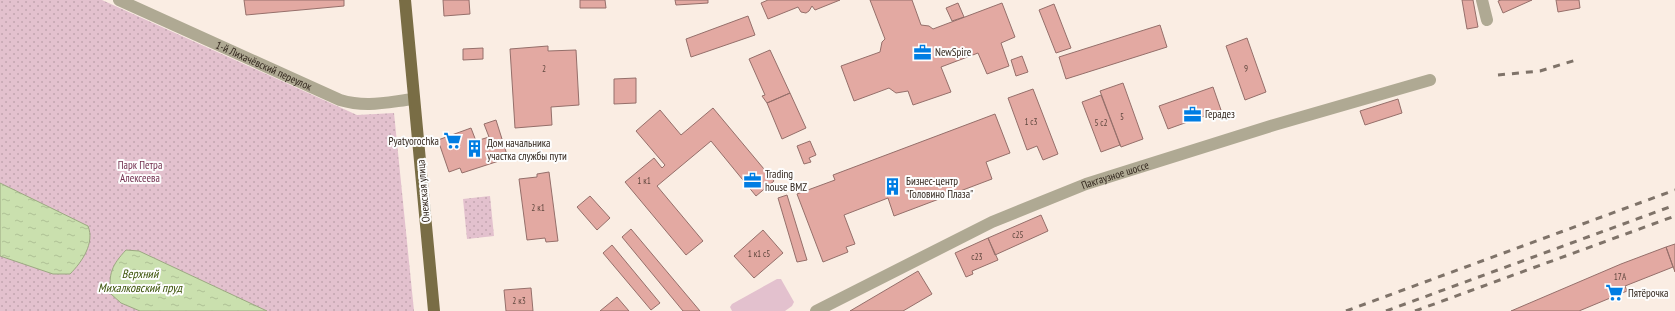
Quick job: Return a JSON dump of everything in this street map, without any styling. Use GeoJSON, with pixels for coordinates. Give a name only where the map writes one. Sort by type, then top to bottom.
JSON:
{"type":"FeatureCollection","features":[{"type":"Feature","properties":{"kind":"main road","name":"Онежская улица"},"geometry":{"type":"LineString","coordinates":[[405,0],[434,311]]}},
{"type":"Feature","properties":{"kind":"street","name":"1-й Лихачёвский переулок"},"geometry":{"type":"LineString","coordinates":[[119,0],[340,100],[354,104],[371,105],[414,99]]}},
{"type":"Feature","properties":{"kind":"street"},"geometry":{"type":"LineString","coordinates":[[1482,0],[1487,20]]}},
{"type":"Feature","properties":{"kind":"street","name":"Пакгаузное шоссе"},"geometry":{"type":"LineString","coordinates":[[816,311],[992,222],[1086,184],[1274,125],[1430,80]]}},
{"type":"Feature","properties":{"kind":"green space","name":"Парк Петра Алексеева"},"geometry":{"type":"Polygon","coordinates":[[[0,0],[102,0],[357,115],[394,113],[414,311],[0,311],[0,0]]]}},
{"type":"Feature","properties":{"kind":"green space"},"geometry":{"type":"Polygon","coordinates":[[[490,196],[494,236],[467,239],[463,199],[490,196]]]}},
{"type":"Feature","properties":{"kind":"green space"},"geometry":{"type":"Polygon","coordinates":[[[777,279],[781,279],[794,302],[792,306],[785,311],[732,311],[730,307],[732,304],[777,279]]]}},
{"type":"Feature","properties":{"kind":"water"},"geometry":{"type":"Polygon","coordinates":[[[0,183],[88,226],[90,232],[89,245],[83,258],[70,274],[53,274],[0,256],[0,183]]]}},
{"type":"Feature","properties":{"kind":"water","name":"Верхний Михалковский пруд"},"geometry":{"type":"Polygon","coordinates":[[[126,250],[139,251],[267,311],[140,311],[121,303],[111,294],[110,281],[114,265],[126,250]]]}},
{"type":"Feature","properties":{"kind":"building"},"geometry":{"type":"Polygon","coordinates":[[[244,0],[344,0],[344,6],[246,15],[244,0]]]}},
{"type":"Feature","properties":{"kind":"building"},"geometry":{"type":"Polygon","coordinates":[[[443,0],[469,0],[470,14],[444,16],[443,0]]]}},
{"type":"Feature","properties":{"kind":"building"},"geometry":{"type":"Polygon","coordinates":[[[580,0],[605,0],[606,8],[580,8],[580,0]]]}},
{"type":"Feature","properties":{"kind":"building"},"geometry":{"type":"Polygon","coordinates":[[[675,0],[708,0],[708,3],[676,5],[675,0]]]}},
{"type":"Feature","properties":{"kind":"building"},"geometry":{"type":"Polygon","coordinates":[[[768,0],[840,0],[815,10],[812,6],[806,13],[801,12],[798,7],[768,19],[761,3],[768,0]]]}},
{"type":"Feature","properties":{"kind":"building"},"geometry":{"type":"Polygon","coordinates":[[[870,0],[912,0],[921,25],[929,26],[933,29],[1002,3],[1015,37],[1001,43],[1009,66],[987,74],[978,53],[941,67],[951,92],[913,105],[908,91],[896,93],[889,88],[854,101],[841,66],[880,52],[882,42],[885,39],[870,0]]]}},
{"type":"Feature","properties":{"kind":"building"},"geometry":{"type":"Polygon","coordinates":[[[1462,0],[1473,0],[1478,27],[1467,29],[1462,0]]]}},
{"type":"Feature","properties":{"kind":"building"},"geometry":{"type":"Polygon","coordinates":[[[1532,0],[1503,13],[1498,1],[1532,0]]]}},
{"type":"Feature","properties":{"kind":"building"},"geometry":{"type":"Polygon","coordinates":[[[1556,0],[1579,0],[1580,8],[1558,12],[1556,0]]]}},
{"type":"Feature","properties":{"kind":"building"},"geometry":{"type":"Polygon","coordinates":[[[958,3],[964,17],[952,21],[946,8],[958,3]]]}},
{"type":"Feature","properties":{"kind":"building"},"geometry":{"type":"Polygon","coordinates":[[[1054,4],[1071,48],[1056,53],[1039,10],[1054,4]]]}},
{"type":"Feature","properties":{"kind":"building"},"geometry":{"type":"Polygon","coordinates":[[[748,16],[755,35],[691,57],[686,39],[748,16]]]}},
{"type":"Feature","properties":{"kind":"building"},"geometry":{"type":"Polygon","coordinates":[[[1160,25],[1167,47],[1066,79],[1059,57],[1160,25]]]}},
{"type":"Feature","properties":{"kind":"building"},"geometry":{"type":"Polygon","coordinates":[[[1247,38],[1266,92],[1245,100],[1226,46],[1247,38]]]}},
{"type":"Feature","properties":{"kind":"building"},"geometry":{"type":"Polygon","coordinates":[[[548,46],[548,51],[576,50],[579,105],[551,107],[552,125],[515,128],[510,49],[548,46]]]}},
{"type":"Feature","properties":{"kind":"building"},"geometry":{"type":"Polygon","coordinates":[[[483,48],[483,59],[463,60],[463,49],[483,48]]]}},
{"type":"Feature","properties":{"kind":"building"},"geometry":{"type":"Polygon","coordinates":[[[770,50],[790,93],[767,103],[762,96],[765,95],[749,59],[770,50]]]}},
{"type":"Feature","properties":{"kind":"building"},"geometry":{"type":"Polygon","coordinates":[[[1022,56],[1028,72],[1016,76],[1011,60],[1022,56]]]}},
{"type":"Feature","properties":{"kind":"building"},"geometry":{"type":"Polygon","coordinates":[[[636,78],[636,103],[614,104],[614,79],[636,78]]]}},
{"type":"Feature","properties":{"kind":"building"},"geometry":{"type":"Polygon","coordinates":[[[1123,83],[1143,139],[1121,147],[1100,91],[1123,83]]]}},
{"type":"Feature","properties":{"kind":"building"},"geometry":{"type":"Polygon","coordinates":[[[1213,87],[1221,110],[1168,129],[1159,106],[1213,87]]]}},
{"type":"Feature","properties":{"kind":"building"},"geometry":{"type":"Polygon","coordinates":[[[1033,89],[1058,154],[1043,160],[1037,146],[1027,150],[1008,98],[1033,89]]]}},
{"type":"Feature","properties":{"kind":"building"},"geometry":{"type":"Polygon","coordinates":[[[790,93],[806,128],[782,139],[767,103],[790,93]]]}},
{"type":"Feature","properties":{"kind":"building"},"geometry":{"type":"Polygon","coordinates":[[[1101,95],[1120,145],[1101,152],[1082,102],[1101,95]]]}},
{"type":"Feature","properties":{"kind":"building"},"geometry":{"type":"Polygon","coordinates":[[[1398,99],[1402,113],[1365,125],[1360,111],[1398,99]]]}},
{"type":"Feature","properties":{"kind":"building"},"geometry":{"type":"Polygon","coordinates":[[[713,108],[774,181],[756,196],[711,141],[657,186],[703,241],[686,255],[625,182],[654,158],[662,168],[665,165],[636,131],[660,110],[681,135],[713,108]]]}},
{"type":"Feature","properties":{"kind":"building","name":"Бизнес-центр \"Головино Плаза\""},"geometry":{"type":"Polygon","coordinates":[[[995,114],[1010,153],[986,162],[992,179],[894,216],[888,198],[844,215],[855,244],[846,247],[848,252],[823,262],[797,194],[835,180],[833,175],[995,114]]]}},
{"type":"Feature","properties":{"kind":"building","name":"Дом начальника участка службы пути"},"geometry":{"type":"Polygon","coordinates":[[[496,120],[508,158],[462,173],[460,168],[449,172],[438,140],[471,128],[476,141],[489,137],[484,124],[496,120]]]}},
{"type":"Feature","properties":{"kind":"building"},"geometry":{"type":"Polygon","coordinates":[[[810,141],[816,155],[809,158],[811,162],[804,164],[797,146],[810,141]]]}},
{"type":"Feature","properties":{"kind":"building"},"geometry":{"type":"Polygon","coordinates":[[[549,172],[558,241],[546,242],[545,238],[527,240],[519,179],[537,177],[537,174],[549,172]]]}},
{"type":"Feature","properties":{"kind":"building"},"geometry":{"type":"Polygon","coordinates":[[[787,195],[807,260],[797,262],[778,198],[787,195]]]}},
{"type":"Feature","properties":{"kind":"building"},"geometry":{"type":"Polygon","coordinates":[[[590,196],[610,218],[597,230],[577,207],[590,196]]]}},
{"type":"Feature","properties":{"kind":"building"},"geometry":{"type":"Polygon","coordinates":[[[1041,215],[1048,231],[995,255],[988,238],[1041,215]]]}},
{"type":"Feature","properties":{"kind":"building"},"geometry":{"type":"Polygon","coordinates":[[[631,229],[700,311],[683,311],[622,237],[631,229]]]}},
{"type":"Feature","properties":{"kind":"building"},"geometry":{"type":"Polygon","coordinates":[[[763,230],[783,253],[754,278],[734,256],[763,230]]]}},
{"type":"Feature","properties":{"kind":"building"},"geometry":{"type":"Polygon","coordinates":[[[988,238],[998,260],[972,271],[973,274],[966,277],[955,253],[988,238]]]}},
{"type":"Feature","properties":{"kind":"building"},"geometry":{"type":"Polygon","coordinates":[[[1675,244],[1675,272],[1666,247],[1675,244]]]}},
{"type":"Feature","properties":{"kind":"building"},"geometry":{"type":"Polygon","coordinates":[[[612,245],[660,303],[651,310],[603,253],[612,245]]]}},
{"type":"Feature","properties":{"kind":"building"},"geometry":{"type":"Polygon","coordinates":[[[1666,247],[1673,267],[1625,286],[1627,291],[1579,311],[1511,311],[1621,264],[1666,247]]]}},
{"type":"Feature","properties":{"kind":"building"},"geometry":{"type":"Polygon","coordinates":[[[918,271],[932,294],[903,311],[850,311],[918,271]]]}},
{"type":"Feature","properties":{"kind":"building"},"geometry":{"type":"Polygon","coordinates":[[[531,288],[533,311],[506,311],[504,290],[531,288]]]}},
{"type":"Feature","properties":{"kind":"building"},"geometry":{"type":"Polygon","coordinates":[[[617,297],[629,311],[600,311],[617,297]]]}},
{"type":"Feature","properties":{"kind":"railway"},"geometry":{"type":"LineString","coordinates":[[1498,75],[1540,71],[1576,60]]}},
{"type":"Feature","properties":{"kind":"railway"},"geometry":{"type":"LineString","coordinates":[[1346,311],[1675,190]]}},
{"type":"Feature","properties":{"kind":"railway"},"geometry":{"type":"LineString","coordinates":[[1386,311],[1675,205]]}},
{"type":"Feature","properties":{"kind":"railway"},"geometry":{"type":"LineString","coordinates":[[1415,311],[1675,216]]}},
{"type":"Feature","properties":{"kind":"place","name":"NewSpire"},"geometry":{"type":"Point","coordinates":[922,52]}},
{"type":"Feature","properties":{"kind":"place","name":"Герадез"},"geometry":{"type":"Point","coordinates":[1192,114]}},
{"type":"Feature","properties":{"kind":"place","name":"Pyatyorochka"},"geometry":{"type":"Point","coordinates":[452,141]}},
{"type":"Feature","properties":{"kind":"place","name":"Дом начальника участка службы пути"},"geometry":{"type":"Point","coordinates":[474,149]}},
{"type":"Feature","properties":{"kind":"place","name":"Trading house BMZ"},"geometry":{"type":"Point","coordinates":[752,180]}},
{"type":"Feature","properties":{"kind":"place","name":"Бизнес-центр \"Головино Плаза\""},"geometry":{"type":"Point","coordinates":[893,187]}},
{"type":"Feature","properties":{"kind":"place","name":"Пятёрочка"},"geometry":{"type":"Point","coordinates":[1615,293]}}]}
